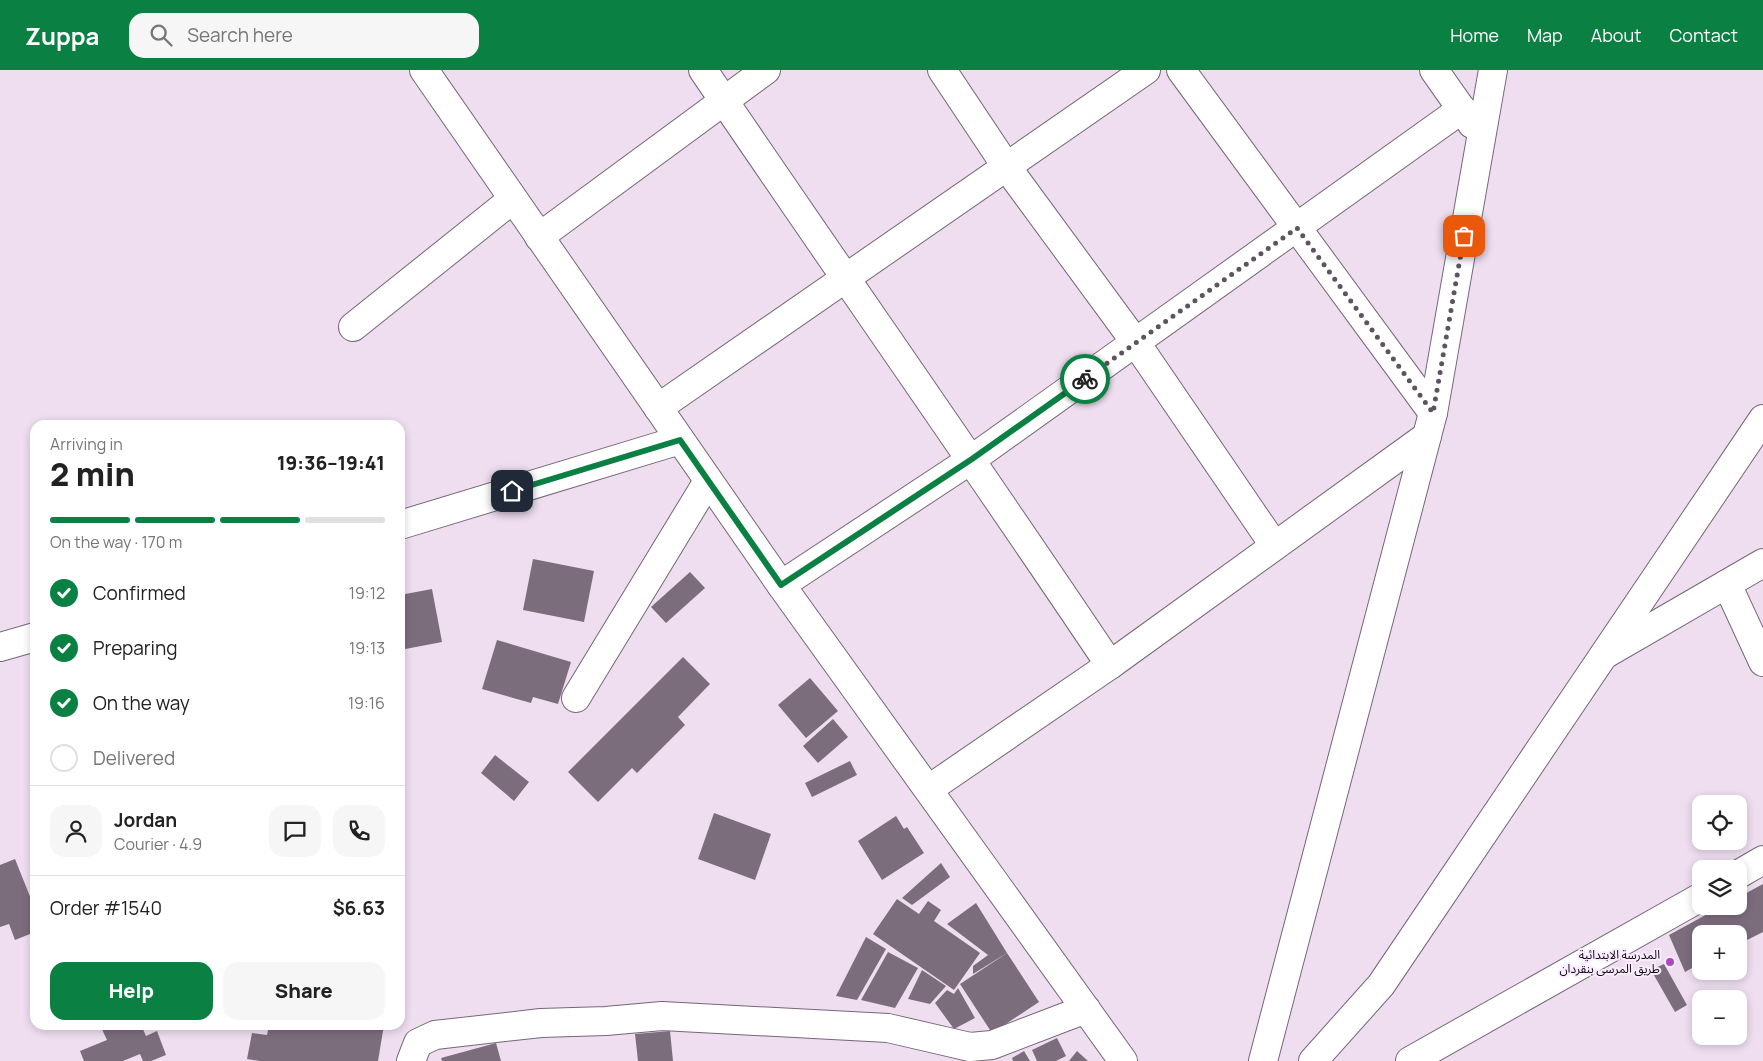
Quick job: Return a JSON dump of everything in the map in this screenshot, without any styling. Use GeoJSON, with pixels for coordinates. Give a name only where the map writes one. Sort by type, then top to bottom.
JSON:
{"type":"FeatureCollection","features":[{"type":"Feature","properties":{"kind":"street"},"geometry":{"type":"LineString","coordinates":[[424,70],[781,585],[1122,1061]]}},
{"type":"Feature","properties":{"kind":"street"},"geometry":{"type":"LineString","coordinates":[[703,70],[845,279],[972,459],[1110,665]]}},
{"type":"Feature","properties":{"kind":"street"},"geometry":{"type":"LineString","coordinates":[[539,237],[766,70]]}},
{"type":"Feature","properties":{"kind":"street"},"geometry":{"type":"LineString","coordinates":[[942,70],[1006,166],[1136,343],[1274,545]]}},
{"type":"Feature","properties":{"kind":"street"},"geometry":{"type":"LineString","coordinates":[[658,408],[1146,70]]}},
{"type":"Feature","properties":{"kind":"street"},"geometry":{"type":"LineString","coordinates":[[1181,70],[1297,228],[1430,425]]}},
{"type":"Feature","properties":{"kind":"street"},"geometry":{"type":"LineString","coordinates":[[1434,70],[1482,138]]}},
{"type":"Feature","properties":{"kind":"street"},"geometry":{"type":"LineString","coordinates":[[1263,1061],[1430,425],[1482,138],[1492,70]]}},
{"type":"Feature","properties":{"kind":"street"},"geometry":{"type":"LineString","coordinates":[[781,585],[972,459],[1462,109]]}},
{"type":"Feature","properties":{"kind":"street"},"geometry":{"type":"LineString","coordinates":[[353,327],[513,199]]}},
{"type":"Feature","properties":{"kind":"street"},"geometry":{"type":"LineString","coordinates":[[1313,1061],[1381,985],[1763,419]]}},
{"type":"Feature","properties":{"kind":"street"},"geometry":{"type":"LineString","coordinates":[[928,790],[1110,665],[1274,545],[1430,425]]}},
{"type":"Feature","properties":{"kind":"street"},"geometry":{"type":"LineString","coordinates":[[405,523],[680,440]]}},
{"type":"Feature","properties":{"kind":"street"},"geometry":{"type":"LineString","coordinates":[[576,698],[708,480]]}},
{"type":"Feature","properties":{"kind":"street"},"geometry":{"type":"LineString","coordinates":[[1604,655],[1763,562]]}},
{"type":"Feature","properties":{"kind":"street"},"geometry":{"type":"LineString","coordinates":[[1727,584],[1763,662]]}},
{"type":"Feature","properties":{"kind":"street"},"geometry":{"type":"LineString","coordinates":[[0,648],[30,639]]}},
{"type":"Feature","properties":{"kind":"street"},"geometry":{"type":"LineString","coordinates":[[1747,869],[1763,860]]}},
{"type":"Feature","properties":{"kind":"street"},"geometry":{"type":"LineString","coordinates":[[1410,1061],[1692,902]]}},
{"type":"Feature","properties":{"kind":"street"},"geometry":{"type":"LineString","coordinates":[[411,1061],[418,1043],[435,1035],[541,1023],[606,1021],[662,1016],[888,1028],[962,1046],[985,1046],[1086,1009]]}},
{"type":"Feature","properties":{"kind":"building"},"geometry":{"type":"Polygon","coordinates":[[[533,559],[594,571],[584,622],[523,610],[533,559]]]}},
{"type":"Feature","properties":{"kind":"building"},"geometry":{"type":"Polygon","coordinates":[[[690,572],[705,588],[666,623],[651,607],[690,572]]]}},
{"type":"Feature","properties":{"kind":"building"},"geometry":{"type":"Polygon","coordinates":[[[432,589],[442,642],[405,649],[405,594],[432,589]]]}},
{"type":"Feature","properties":{"kind":"building"},"geometry":{"type":"Polygon","coordinates":[[[497,640],[571,662],[558,704],[533,697],[531,703],[482,689],[497,640]]]}},
{"type":"Feature","properties":{"kind":"building"},"geometry":{"type":"Polygon","coordinates":[[[683,657],[710,684],[678,717],[685,725],[637,773],[632,768],[598,802],[568,772],[683,657]]]}},
{"type":"Feature","properties":{"kind":"building"},"geometry":{"type":"Polygon","coordinates":[[[810,678],[838,711],[806,738],[778,705],[810,678]]]}},
{"type":"Feature","properties":{"kind":"building"},"geometry":{"type":"Polygon","coordinates":[[[833,719],[848,737],[818,763],[803,746],[833,719]]]}},
{"type":"Feature","properties":{"kind":"building"},"geometry":{"type":"Polygon","coordinates":[[[495,755],[529,782],[514,801],[481,773],[495,755]]]}},
{"type":"Feature","properties":{"kind":"building"},"geometry":{"type":"Polygon","coordinates":[[[850,761],[857,775],[812,797],[805,783],[850,761]]]}},
{"type":"Feature","properties":{"kind":"building"},"geometry":{"type":"Polygon","coordinates":[[[714,813],[771,834],[755,880],[698,859],[714,813]]]}},
{"type":"Feature","properties":{"kind":"building"},"geometry":{"type":"Polygon","coordinates":[[[896,816],[904,829],[907,827],[924,853],[882,880],[858,841],[896,816]]]}},
{"type":"Feature","properties":{"kind":"building"},"geometry":{"type":"Polygon","coordinates":[[[15,859],[30,896],[30,934],[15,940],[9,924],[0,927],[0,865],[15,859]]]}},
{"type":"Feature","properties":{"kind":"building"},"geometry":{"type":"Polygon","coordinates":[[[941,863],[950,877],[912,905],[902,898],[941,863]]]}},
{"type":"Feature","properties":{"kind":"building"},"geometry":{"type":"Polygon","coordinates":[[[1763,884],[1763,932],[1747,940],[1747,925],[1692,925],[1692,968],[1685,972],[1669,935],[1706,915],[1747,915],[1747,893],[1763,884]]]}},
{"type":"Feature","properties":{"kind":"building"},"geometry":{"type":"Polygon","coordinates":[[[897,899],[919,914],[928,901],[941,910],[934,921],[980,953],[954,990],[873,934],[897,899]]]}},
{"type":"Feature","properties":{"kind":"building"},"geometry":{"type":"Polygon","coordinates":[[[976,903],[1007,953],[973,974],[973,966],[988,955],[947,924],[976,903]]]}},
{"type":"Feature","properties":{"kind":"building"},"geometry":{"type":"Polygon","coordinates":[[[866,937],[886,949],[857,1000],[836,996],[866,937]]]}},
{"type":"Feature","properties":{"kind":"building"},"geometry":{"type":"Polygon","coordinates":[[[888,952],[918,968],[895,1008],[861,1000],[888,952]]]}},
{"type":"Feature","properties":{"kind":"building"},"geometry":{"type":"Polygon","coordinates":[[[1007,953],[1039,1002],[992,1033],[960,984],[1007,953]]]}},
{"type":"Feature","properties":{"kind":"building"},"geometry":{"type":"Polygon","coordinates":[[[1664,964],[1687,1005],[1675,1012],[1651,970],[1664,964]]]}},
{"type":"Feature","properties":{"kind":"building"},"geometry":{"type":"Polygon","coordinates":[[[922,970],[946,986],[930,1004],[908,999],[922,970]]]}},
{"type":"Feature","properties":{"kind":"building"},"geometry":{"type":"Polygon","coordinates":[[[958,988],[975,1018],[954,1029],[935,1003],[947,990],[954,994],[958,988]]]}},
{"type":"Feature","properties":{"kind":"building"},"geometry":{"type":"Polygon","coordinates":[[[102,1030],[143,1030],[146,1036],[157,1031],[166,1055],[151,1061],[143,1061],[140,1054],[123,1061],[84,1061],[80,1051],[107,1040],[102,1030]]]}},
{"type":"Feature","properties":{"kind":"building"},"geometry":{"type":"Polygon","coordinates":[[[268,1030],[383,1030],[378,1061],[260,1061],[247,1059],[252,1033],[267,1035],[268,1030]]]}},
{"type":"Feature","properties":{"kind":"building"},"geometry":{"type":"Polygon","coordinates":[[[670,1031],[673,1061],[638,1061],[635,1034],[670,1031]]]}},
{"type":"Feature","properties":{"kind":"building"},"geometry":{"type":"Polygon","coordinates":[[[1057,1038],[1066,1056],[1056,1061],[1037,1061],[1032,1050],[1057,1038]]]}},
{"type":"Feature","properties":{"kind":"building"},"geometry":{"type":"Polygon","coordinates":[[[496,1043],[501,1061],[442,1061],[441,1058],[496,1043]]]}},
{"type":"Feature","properties":{"kind":"building"},"geometry":{"type":"Polygon","coordinates":[[[1024,1051],[1030,1061],[1013,1061],[1012,1058],[1024,1051]]]}},
{"type":"Feature","properties":{"kind":"building"},"geometry":{"type":"Polygon","coordinates":[[[1077,1051],[1088,1061],[1069,1061],[1077,1051]]]}},
{"type":"Feature","properties":{"kind":"way so far"},"geometry":{"type":"LineString","coordinates":[[1085,379],[1297,228],[1433,413],[1464,236]]}},
{"type":"Feature","properties":{"kind":"place","name":"المدرسة الابتدائية طريق المرسى بنقردان"},"geometry":{"type":"Point","coordinates":[1670,962]}},
{"type":"Feature","properties":{"kind":"route"},"geometry":{"type":"LineString","coordinates":[[512,491],[680,440],[781,585],[972,459],[1085,379]]}}]}
